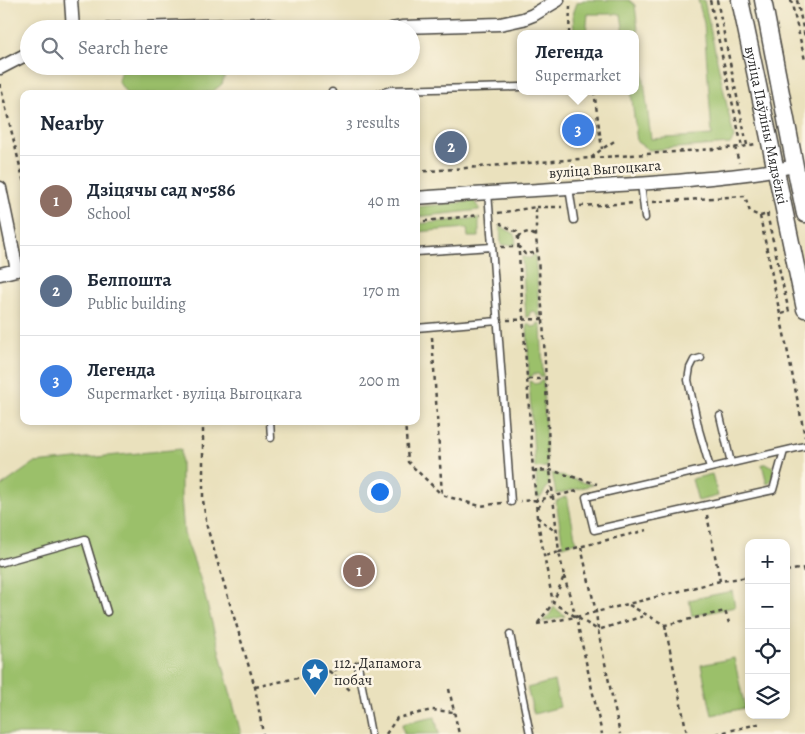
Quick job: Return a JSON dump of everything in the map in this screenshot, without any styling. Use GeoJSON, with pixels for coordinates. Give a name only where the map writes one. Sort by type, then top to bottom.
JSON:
{"type":"FeatureCollection","features":[{"type":"Feature","properties":{"kind":"street"},"geometry":{"type":"LineString","coordinates":[[71,0],[72,20]]}},
{"type":"Feature","properties":{"kind":"street"},"geometry":{"type":"LineString","coordinates":[[420,26],[500,24],[533,15],[558,0]]}},
{"type":"Feature","properties":{"kind":"street","name":"вуліца Паўліны Мядзёлкі"},"geometry":{"type":"LineString","coordinates":[[740,0],[805,309]]}},
{"type":"Feature","properties":{"kind":"street","name":"вуліца Паўліны Мядзёлкі"},"geometry":{"type":"LineString","coordinates":[[763,0],[797,165],[805,214]]}},
{"type":"Feature","properties":{"kind":"street"},"geometry":{"type":"LineString","coordinates":[[0,68],[20,57]]}},
{"type":"Feature","properties":{"kind":"street","name":"вуліца Выгоцкага"},"geometry":{"type":"LineString","coordinates":[[420,198],[733,176],[797,165]]}},
{"type":"Feature","properties":{"kind":"street"},"geometry":{"type":"LineString","coordinates":[[0,188],[20,265]]}},
{"type":"Feature","properties":{"kind":"street"},"geometry":{"type":"LineString","coordinates":[[0,274],[20,269]]}},
{"type":"Feature","properties":{"kind":"lane"},"geometry":{"type":"LineString","coordinates":[[391,90],[517,87]]}},
{"type":"Feature","properties":{"kind":"lane"},"geometry":{"type":"LineString","coordinates":[[641,183],[645,218]]}},
{"type":"Feature","properties":{"kind":"lane"},"geometry":{"type":"LineString","coordinates":[[569,188],[574,220]]}},
{"type":"Feature","properties":{"kind":"lane"},"geometry":{"type":"LineString","coordinates":[[488,192],[511,502]]}},
{"type":"Feature","properties":{"kind":"lane"},"geometry":{"type":"LineString","coordinates":[[420,252],[492,247]]}},
{"type":"Feature","properties":{"kind":"lane"},"geometry":{"type":"LineString","coordinates":[[420,328],[498,321]]}},
{"type":"Feature","properties":{"kind":"lane"},"geometry":{"type":"LineString","coordinates":[[701,358],[694,360],[690,368],[688,380],[710,468]]}},
{"type":"Feature","properties":{"kind":"lane"},"geometry":{"type":"LineString","coordinates":[[720,416],[731,463]]}},
{"type":"Feature","properties":{"kind":"lane"},"geometry":{"type":"LineString","coordinates":[[270,425],[271,438]]}},
{"type":"Feature","properties":{"kind":"lane"},"geometry":{"type":"LineString","coordinates":[[784,451],[773,490],[594,530],[586,497],[805,446]]}},
{"type":"Feature","properties":{"kind":"lane"},"geometry":{"type":"LineString","coordinates":[[0,563],[85,539],[107,612]]}},
{"type":"Feature","properties":{"kind":"lane"},"geometry":{"type":"LineString","coordinates":[[510,634],[530,734]]}},
{"type":"Feature","properties":{"kind":"lane"},"geometry":{"type":"LineString","coordinates":[[358,665],[371,734]]}},
{"type":"Feature","properties":{"kind":"path"},"geometry":{"type":"LineString","coordinates":[[569,30],[570,0]]}},
{"type":"Feature","properties":{"kind":"path"},"geometry":{"type":"LineString","coordinates":[[710,0],[742,147]]}},
{"type":"Feature","properties":{"kind":"path"},"geometry":{"type":"LineString","coordinates":[[717,0],[747,146]]}},
{"type":"Feature","properties":{"kind":"path"},"geometry":{"type":"LineString","coordinates":[[791,0],[805,60]]}},
{"type":"Feature","properties":{"kind":"path"},"geometry":{"type":"LineString","coordinates":[[797,0],[805,37]]}},
{"type":"Feature","properties":{"kind":"path"},"geometry":{"type":"LineString","coordinates":[[0,84],[20,166]]}},
{"type":"Feature","properties":{"kind":"path"},"geometry":{"type":"LineString","coordinates":[[595,95],[602,149]]}},
{"type":"Feature","properties":{"kind":"path"},"geometry":{"type":"LineString","coordinates":[[591,158],[616,140]]}},
{"type":"Feature","properties":{"kind":"path"},"geometry":{"type":"LineString","coordinates":[[420,172],[735,147]]}},
{"type":"Feature","properties":{"kind":"path"},"geometry":{"type":"LineString","coordinates":[[420,222],[536,207],[536,236],[543,319],[551,486],[559,552],[576,617],[602,734]]}},
{"type":"Feature","properties":{"kind":"path"},"geometry":{"type":"LineString","coordinates":[[781,314],[789,312],[767,214],[760,216],[805,437]]}},
{"type":"Feature","properties":{"kind":"path"},"geometry":{"type":"LineString","coordinates":[[518,238],[521,234],[528,232],[536,236]]}},
{"type":"Feature","properties":{"kind":"path"},"geometry":{"type":"LineString","coordinates":[[492,247],[519,247],[525,254],[533,253],[538,249]]}},
{"type":"Feature","properties":{"kind":"path"},"geometry":{"type":"LineString","coordinates":[[498,321],[543,319]]}},
{"type":"Feature","properties":{"kind":"path"},"geometry":{"type":"LineString","coordinates":[[528,379],[545,378]]}},
{"type":"Feature","properties":{"kind":"path"},"geometry":{"type":"LineString","coordinates":[[202,425],[202,500],[207,527],[255,688],[263,734]]}},
{"type":"Feature","properties":{"kind":"path"},"geometry":{"type":"LineString","coordinates":[[405,425],[408,462],[442,495]]}},
{"type":"Feature","properties":{"kind":"path"},"geometry":{"type":"LineString","coordinates":[[533,471],[550,470],[602,485],[594,487]]}},
{"type":"Feature","properties":{"kind":"path"},"geometry":{"type":"LineString","coordinates":[[542,499],[551,486]]}},
{"type":"Feature","properties":{"kind":"path"},"geometry":{"type":"LineString","coordinates":[[578,491],[536,500],[537,517],[553,603],[598,630],[647,615]]}},
{"type":"Feature","properties":{"kind":"path"},"geometry":{"type":"LineString","coordinates":[[707,515],[720,581]]}},
{"type":"Feature","properties":{"kind":"path"},"geometry":{"type":"LineString","coordinates":[[537,517],[557,534]]}},
{"type":"Feature","properties":{"kind":"path"},"geometry":{"type":"LineString","coordinates":[[545,556],[653,528]]}},
{"type":"Feature","properties":{"kind":"path"},"geometry":{"type":"LineString","coordinates":[[581,546],[620,734]]}},
{"type":"Feature","properties":{"kind":"path"},"geometry":{"type":"LineString","coordinates":[[790,570],[804,568],[805,576]]}},
{"type":"Feature","properties":{"kind":"path"},"geometry":{"type":"LineString","coordinates":[[564,576],[553,603],[538,624],[576,617],[720,581],[745,578]]}},
{"type":"Feature","properties":{"kind":"path"},"geometry":{"type":"LineString","coordinates":[[628,604],[665,625],[725,611],[729,623]]}},
{"type":"Feature","properties":{"kind":"path"},"geometry":{"type":"LineString","coordinates":[[665,625],[687,734]]}},
{"type":"Feature","properties":{"kind":"path"},"geometry":{"type":"LineString","coordinates":[[255,688],[358,665]]}},
{"type":"Feature","properties":{"kind":"path"},"geometry":{"type":"LineString","coordinates":[[329,671],[353,693],[363,695]]}},
{"type":"Feature","properties":{"kind":"path"},"geometry":{"type":"LineString","coordinates":[[449,689],[459,734]]}},
{"type":"Feature","properties":{"kind":"path"},"geometry":{"type":"LineString","coordinates":[[386,734],[398,718],[432,710],[454,712]]}},
{"type":"Feature","properties":{"kind":"path"},"geometry":{"type":"LineString","coordinates":[[716,734],[762,723]]}},
{"type":"Feature","properties":{"kind":"green space"},"geometry":{"type":"Polygon","coordinates":[[[584,0],[629,0],[635,5],[638,30],[623,30],[621,14],[588,14],[586,30],[574,30],[573,14],[577,3],[584,0]]]}},
{"type":"Feature","properties":{"kind":"green space"},"geometry":{"type":"Polygon","coordinates":[[[698,0],[704,0],[734,138],[730,144],[649,150],[637,142],[631,95],[639,95],[639,38],[651,139],[712,135],[704,23],[698,0]]]}},
{"type":"Feature","properties":{"kind":"green space"},"geometry":{"type":"Polygon","coordinates":[[[120,75],[225,75],[222,84],[214,90],[124,90],[118,81],[120,75]]]}},
{"type":"Feature","properties":{"kind":"green space"},"geometry":{"type":"Polygon","coordinates":[[[474,201],[480,210],[420,217],[420,207],[474,201]]]}},
{"type":"Feature","properties":{"kind":"green space"},"geometry":{"type":"Polygon","coordinates":[[[479,218],[479,237],[468,237],[467,228],[420,232],[420,224],[479,218]]]}},
{"type":"Feature","properties":{"kind":"green space"},"geometry":{"type":"Polygon","coordinates":[[[500,226],[515,234],[516,245],[501,245],[500,226]]]}},
{"type":"Feature","properties":{"kind":"green space"},"geometry":{"type":"Polygon","coordinates":[[[535,255],[540,316],[537,316],[535,311],[530,312],[529,317],[526,317],[522,256],[531,258],[535,255]]]}},
{"type":"Feature","properties":{"kind":"green space"},"geometry":{"type":"Polygon","coordinates":[[[538,323],[541,324],[543,377],[540,377],[539,374],[533,374],[529,378],[527,324],[530,324],[532,327],[537,326],[538,323]]]}},
{"type":"Feature","properties":{"kind":"green space"},"geometry":{"type":"Polygon","coordinates":[[[543,380],[547,467],[535,468],[529,381],[534,384],[539,383],[543,380]]]}},
{"type":"Feature","properties":{"kind":"green space"},"geometry":{"type":"Polygon","coordinates":[[[181,449],[181,497],[184,534],[201,581],[241,734],[0,734],[0,487],[34,463],[181,449]]]}},
{"type":"Feature","properties":{"kind":"green space"},"geometry":{"type":"Polygon","coordinates":[[[762,464],[768,464],[773,467],[773,477],[767,484],[762,464]]]}},
{"type":"Feature","properties":{"kind":"green space"},"geometry":{"type":"Polygon","coordinates":[[[536,473],[548,473],[549,484],[541,497],[537,497],[536,473]]]}},
{"type":"Feature","properties":{"kind":"green space"},"geometry":{"type":"Polygon","coordinates":[[[552,473],[593,485],[556,494],[552,473]]]}},
{"type":"Feature","properties":{"kind":"green space"},"geometry":{"type":"Polygon","coordinates":[[[712,474],[718,496],[698,501],[692,479],[712,474]]]}},
{"type":"Feature","properties":{"kind":"green space"},"geometry":{"type":"Polygon","coordinates":[[[567,496],[576,542],[563,546],[556,501],[567,496]]]}},
{"type":"Feature","properties":{"kind":"green space"},"geometry":{"type":"Polygon","coordinates":[[[732,591],[735,607],[692,616],[689,600],[732,591]]]}},
{"type":"Feature","properties":{"kind":"green space"},"geometry":{"type":"Polygon","coordinates":[[[554,607],[565,616],[542,622],[550,614],[554,607]]]}},
{"type":"Feature","properties":{"kind":"green space"},"geometry":{"type":"Polygon","coordinates":[[[734,658],[745,708],[712,715],[701,665],[734,658]]]}},
{"type":"Feature","properties":{"kind":"green space"},"geometry":{"type":"Polygon","coordinates":[[[554,681],[560,707],[534,714],[527,688],[554,681]]]}},
{"type":"Feature","properties":{"kind":"green space"},"geometry":{"type":"Polygon","coordinates":[[[435,717],[439,734],[404,734],[402,724],[435,717]]]}},
{"type":"Feature","properties":{"kind":"place","name":"Легенда"},"geometry":{"type":"Point","coordinates":[578,130]}},
{"type":"Feature","properties":{"kind":"place","name":"Белпошта"},"geometry":{"type":"Point","coordinates":[451,147]}},
{"type":"Feature","properties":{"kind":"place","name":"Дзіцячы сад №586"},"geometry":{"type":"Point","coordinates":[359,571]}},
{"type":"Feature","properties":{"kind":"place","name":"112. Дапамога побач"},"geometry":{"type":"Point","coordinates":[315,696]}}]}
